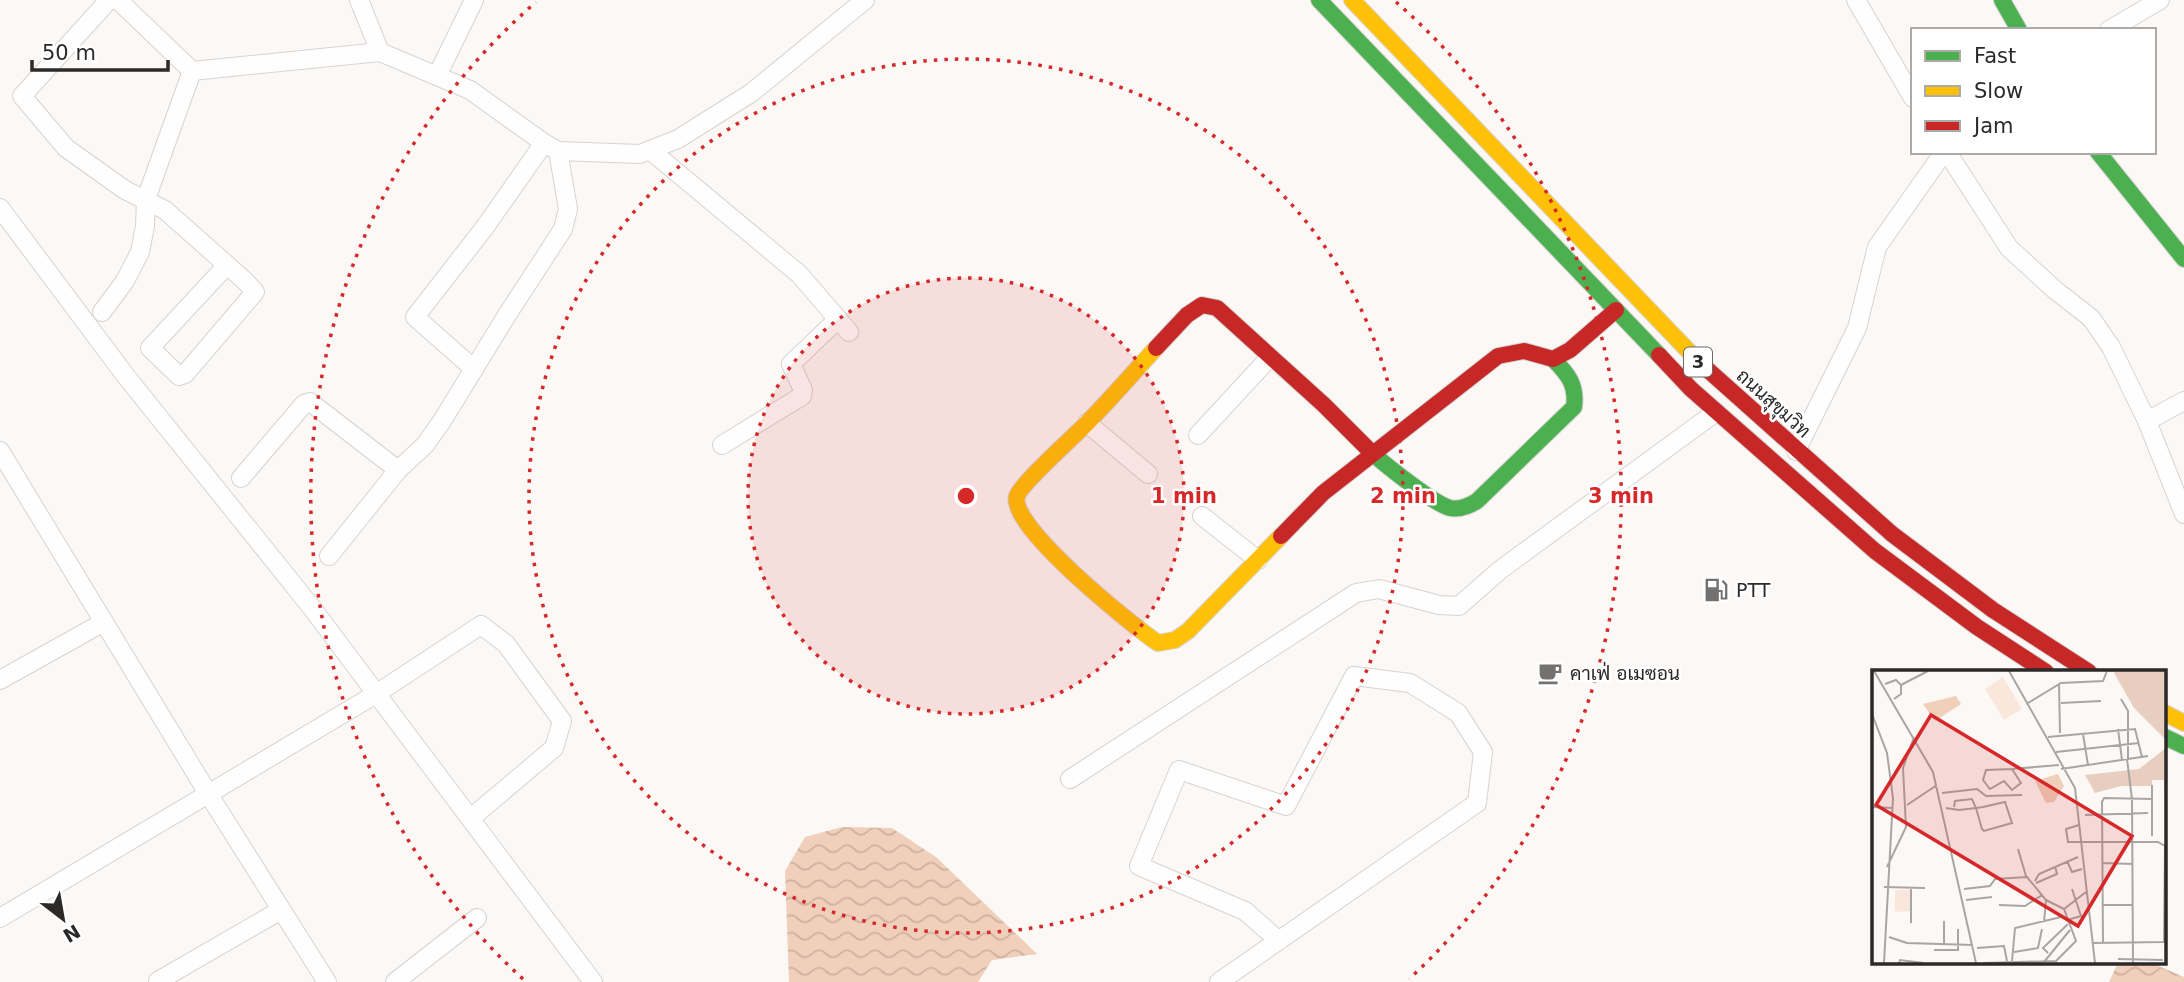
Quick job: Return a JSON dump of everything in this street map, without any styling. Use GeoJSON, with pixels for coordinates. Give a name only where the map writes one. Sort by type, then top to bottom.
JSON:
{"type":"FeatureCollection","features":[{"type":"Feature","properties":{"kind":"main road","name":"3"},"geometry":{"type":"LineString","coordinates":[[1319,0],[1691,389],[1875,551],[1977,627],[2043,670]]}},
{"type":"Feature","properties":{"kind":"main road","name":"ถนนสุขุมวิท"},"geometry":{"type":"LineString","coordinates":[[1352,0],[1710,374],[1912,549],[1993,610],[2086,670]]}},
{"type":"Feature","properties":{"kind":"main road"},"geometry":{"type":"LineString","coordinates":[[2002,0],[2018,28]]}},
{"type":"Feature","properties":{"kind":"main road"},"geometry":{"type":"LineString","coordinates":[[2100,154],[2182,253]]}},
{"type":"Feature","properties":{"kind":"main road"},"geometry":{"type":"LineString","coordinates":[[1553,359],[1524,351],[1499,356],[1373,453],[1322,493],[1188,631],[1175,640],[1158,643],[1134,626],[1074,575],[1034,531],[1017,507],[1017,496],[1026,484],[1187,315],[1202,305],[1217,308],[1325,405],[1373,453],[1451,510],[1464,509],[1477,501],[1574,407],[1577,394],[1571,376],[1553,359]]}},
{"type":"Feature","properties":{"kind":"main road"},"geometry":{"type":"LineString","coordinates":[[1553,359],[1570,350],[1615,310]]}},
{"type":"Feature","properties":{"kind":"main road"},"geometry":{"type":"LineString","coordinates":[[2166,714],[2184,723]]}},
{"type":"Feature","properties":{"kind":"main road"},"geometry":{"type":"LineString","coordinates":[[2166,737],[2184,746]]}},
{"type":"Feature","properties":{"kind":"street"},"geometry":{"type":"LineString","coordinates":[[109,0],[22,96],[66,148],[125,190],[165,210],[227,265],[255,292],[185,374],[179,376],[150,348],[227,265]]}},
{"type":"Feature","properties":{"kind":"street"},"geometry":{"type":"LineString","coordinates":[[118,0],[192,71],[380,52],[470,90],[551,147],[640,154],[678,139],[751,93],[864,0]]}},
{"type":"Feature","properties":{"kind":"street"},"geometry":{"type":"LineString","coordinates":[[359,0],[380,52]]}},
{"type":"Feature","properties":{"kind":"street"},"geometry":{"type":"LineString","coordinates":[[437,76],[474,0]]}},
{"type":"Feature","properties":{"kind":"street"},"geometry":{"type":"LineString","coordinates":[[1856,0],[1911,95]]}},
{"type":"Feature","properties":{"kind":"street"},"geometry":{"type":"LineString","coordinates":[[2112,28],[2160,0]]}},
{"type":"Feature","properties":{"kind":"street"},"geometry":{"type":"LineString","coordinates":[[102,312],[125,281],[141,252],[146,199],[192,71]]}},
{"type":"Feature","properties":{"kind":"street"},"geometry":{"type":"LineString","coordinates":[[329,556],[398,470],[425,445],[563,229],[568,209],[551,147]]}},
{"type":"Feature","properties":{"kind":"street"},"geometry":{"type":"LineString","coordinates":[[474,369],[415,317],[551,147]]}},
{"type":"Feature","properties":{"kind":"street"},"geometry":{"type":"LineString","coordinates":[[650,150],[799,274],[844,326],[791,364],[803,390],[802,396],[722,445]]}},
{"type":"Feature","properties":{"kind":"street"},"geometry":{"type":"LineString","coordinates":[[1796,451],[1857,328],[1877,247],[1945,154]]}},
{"type":"Feature","properties":{"kind":"street"},"geometry":{"type":"LineString","coordinates":[[1947,154],[2009,248],[2091,318],[2111,347],[2147,421],[2184,514]]}},
{"type":"Feature","properties":{"kind":"street"},"geometry":{"type":"LineString","coordinates":[[0,208],[125,375],[303,597],[593,982]]}},
{"type":"Feature","properties":{"kind":"street"},"geometry":{"type":"LineString","coordinates":[[1198,435],[1270,357]]}},
{"type":"Feature","properties":{"kind":"street"},"geometry":{"type":"LineString","coordinates":[[2147,421],[2184,401]]}},
{"type":"Feature","properties":{"kind":"street"},"geometry":{"type":"LineString","coordinates":[[242,478],[304,404],[310,402],[398,470]]}},
{"type":"Feature","properties":{"kind":"street"},"geometry":{"type":"LineString","coordinates":[[1070,779],[1356,593],[1379,589],[1439,605],[1459,606],[1510,562],[1716,412]]}},
{"type":"Feature","properties":{"kind":"street"},"geometry":{"type":"LineString","coordinates":[[1087,423],[1148,474]]}},
{"type":"Feature","properties":{"kind":"street"},"geometry":{"type":"LineString","coordinates":[[0,451],[209,795],[327,982]]}},
{"type":"Feature","properties":{"kind":"street"},"geometry":{"type":"LineString","coordinates":[[1202,516],[1258,560]]}},
{"type":"Feature","properties":{"kind":"street"},"geometry":{"type":"LineString","coordinates":[[0,680],[104,622]]}},
{"type":"Feature","properties":{"kind":"street"},"geometry":{"type":"LineString","coordinates":[[0,918],[376,694],[481,625],[506,644],[562,721],[554,748],[471,818]]}},
{"type":"Feature","properties":{"kind":"street"},"geometry":{"type":"LineString","coordinates":[[1219,982],[1279,941],[1476,803],[1483,752],[1458,713],[1410,683],[1354,676],[1286,806],[1179,770],[1139,866],[1245,911],[1279,941]]}},
{"type":"Feature","properties":{"kind":"street"},"geometry":{"type":"LineString","coordinates":[[158,981],[281,910]]}},
{"type":"Feature","properties":{"kind":"street"},"geometry":{"type":"LineString","coordinates":[[394,982],[477,918]]}},
{"type":"Feature","properties":{"kind":"water"},"geometry":{"type":"Polygon","coordinates":[[[842,827],[892,828],[936,857],[1037,954],[992,960],[978,982],[789,982],[785,871],[805,837],[842,827]]]}},
{"type":"Feature","properties":{"kind":"water"},"geometry":{"type":"Polygon","coordinates":[[[2118,964],[2154,964],[2184,977],[2184,982],[2109,982],[2118,964]]]}},
{"type":"Feature","properties":{"kind":"traffic: fast"},"geometry":{"type":"LineString","coordinates":[[1319,0],[1659,355]]}},
{"type":"Feature","properties":{"kind":"traffic: fast"},"geometry":{"type":"LineString","coordinates":[[2002,0],[2018,28]]}},
{"type":"Feature","properties":{"kind":"traffic: fast"},"geometry":{"type":"LineString","coordinates":[[2100,154],[2184,259]]}},
{"type":"Feature","properties":{"kind":"traffic: fast"},"geometry":{"type":"LineString","coordinates":[[1367,448],[1408,482],[1442,505],[1457,508],[1471,504],[1574,407],[1574,392],[1570,380],[1553,359]]}},
{"type":"Feature","properties":{"kind":"traffic: fast"},"geometry":{"type":"LineString","coordinates":[[2166,737],[2184,746]]}},
{"type":"Feature","properties":{"kind":"traffic: slow"},"geometry":{"type":"LineString","coordinates":[[1352,0],[1699,362]]}},
{"type":"Feature","properties":{"kind":"traffic: slow"},"geometry":{"type":"LineString","coordinates":[[1156,348],[1093,417],[1020,490],[1017,496],[1019,510],[1031,529],[1074,574],[1158,643],[1175,640],[1188,631],[1281,536]]}},
{"type":"Feature","properties":{"kind":"traffic: slow"},"geometry":{"type":"LineString","coordinates":[[2166,714],[2184,723]]}},
{"type":"Feature","properties":{"kind":"traffic: jam"},"geometry":{"type":"LineString","coordinates":[[1156,348],[1187,315],[1202,305],[1217,308],[1367,448]]}},
{"type":"Feature","properties":{"kind":"traffic: jam"},"geometry":{"type":"LineString","coordinates":[[1281,536],[1323,493],[1498,356],[1524,351],[1553,359],[1570,350],[1616,310]]}},
{"type":"Feature","properties":{"kind":"traffic: jam"},"geometry":{"type":"LineString","coordinates":[[1659,355],[1691,389],[1875,551],[1977,627],[2043,670]]}},
{"type":"Feature","properties":{"kind":"traffic: jam"},"geometry":{"type":"LineString","coordinates":[[1699,362],[1892,534],[1993,610],[2086,670]]}},
{"type":"Feature","properties":{"kind":"place","name":"PTT"},"geometry":{"type":"Point","coordinates":[1716,590]}},
{"type":"Feature","properties":{"kind":"place","name":"คาเฟ่ อเมซอน"},"geometry":{"type":"Point","coordinates":[1550,673]}}]}
